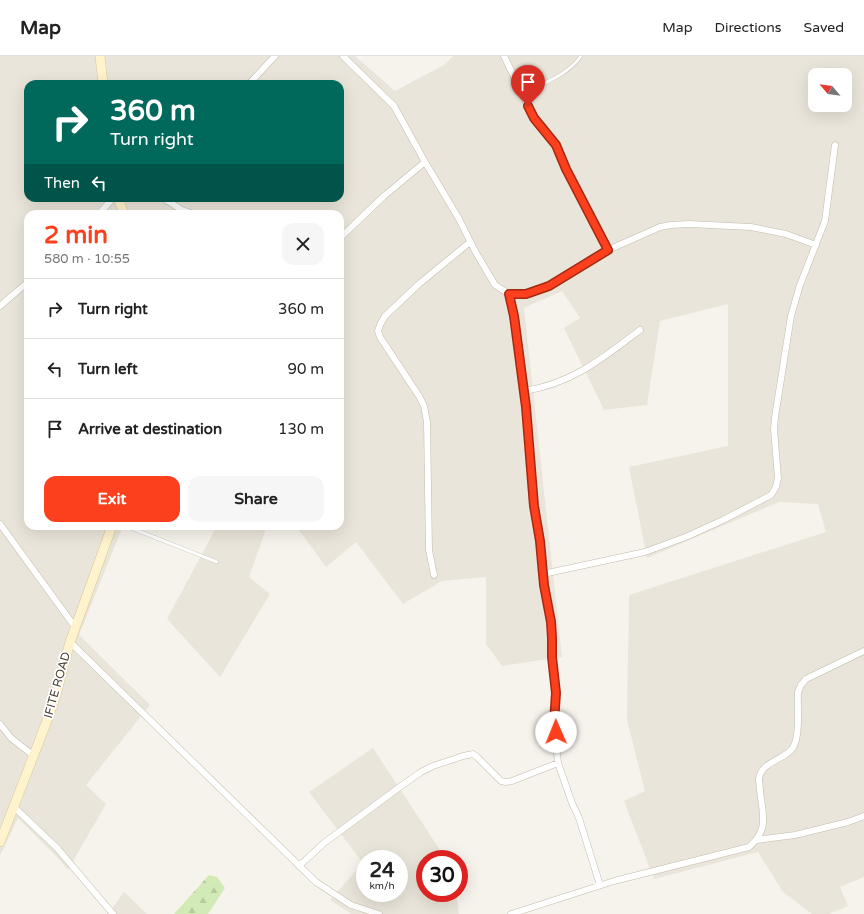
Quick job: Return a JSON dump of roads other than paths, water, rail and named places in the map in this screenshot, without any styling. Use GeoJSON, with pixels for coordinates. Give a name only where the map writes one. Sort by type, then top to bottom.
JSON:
{"type":"FeatureCollection","features":[{"type":"Feature","properties":{"kind":"street"},"geometry":{"type":"LineString","coordinates":[[100,56],[103,80]]}},
{"type":"Feature","properties":{"kind":"street"},"geometry":{"type":"LineString","coordinates":[[253,80],[275,56]]}},
{"type":"Feature","properties":{"kind":"street"},"geometry":{"type":"LineString","coordinates":[[343,56],[394,106],[495,285],[509,294],[526,294],[549,286],[608,250],[660,227],[671,225],[689,224],[751,227],[786,234],[816,245]]}},
{"type":"Feature","properties":{"kind":"street"},"geometry":{"type":"LineString","coordinates":[[504,56],[534,118],[556,145],[566,169],[608,250]]}},
{"type":"Feature","properties":{"kind":"street"},"geometry":{"type":"LineString","coordinates":[[543,574],[645,552],[688,536],[723,520],[770,494],[776,487],[778,478],[774,429],[775,417],[791,316],[800,286],[825,221],[835,145]]}},
{"type":"Feature","properties":{"kind":"street"},"geometry":{"type":"LineString","coordinates":[[344,234],[384,196],[425,162]]}},
{"type":"Feature","properties":{"kind":"street"},"geometry":{"type":"LineString","coordinates":[[102,210],[110,202]]}},
{"type":"Feature","properties":{"kind":"street"},"geometry":{"type":"LineString","coordinates":[[169,202],[182,210]]}},
{"type":"Feature","properties":{"kind":"street"},"geometry":{"type":"LineString","coordinates":[[434,575],[429,550],[427,422],[424,406],[380,337],[378,331],[386,316],[420,284],[470,242]]}},
{"type":"Feature","properties":{"kind":"street"},"geometry":{"type":"LineString","coordinates":[[0,306],[24,285]]}},
{"type":"Feature","properties":{"kind":"street"},"geometry":{"type":"LineString","coordinates":[[509,294],[514,316],[524,391],[534,506],[552,638],[552,657],[556,693],[554,722],[558,763],[579,818],[600,885]]}},
{"type":"Feature","properties":{"kind":"street"},"geometry":{"type":"LineString","coordinates":[[524,391],[557,383],[581,372],[606,356],[640,330]]}},
{"type":"Feature","properties":{"kind":"street"},"geometry":{"type":"LineString","coordinates":[[0,524],[75,627]]}},
{"type":"Feature","properties":{"kind":"street","name":"IFITE ROAD"},"geometry":{"type":"LineString","coordinates":[[0,842],[34,756],[54,698],[75,627],[111,530]]}},
{"type":"Feature","properties":{"kind":"street"},"geometry":{"type":"LineString","coordinates":[[70,642],[316,882],[351,905],[379,914]]}},
{"type":"Feature","properties":{"kind":"street"},"geometry":{"type":"LineString","coordinates":[[510,914],[600,885],[749,847],[757,840],[763,828],[759,779],[762,771],[770,763],[791,749],[796,739],[798,692],[800,685],[806,679],[864,650]]}},
{"type":"Feature","properties":{"kind":"street"},"geometry":{"type":"LineString","coordinates":[[0,724],[11,738],[34,756]]}},
{"type":"Feature","properties":{"kind":"street"},"geometry":{"type":"LineString","coordinates":[[299,866],[324,843],[347,825],[421,772],[434,766],[473,754],[501,781],[506,782],[558,763]]}},
{"type":"Feature","properties":{"kind":"street"},"geometry":{"type":"LineString","coordinates":[[14,807],[57,848],[113,914]]}},
{"type":"Feature","properties":{"kind":"street"},"geometry":{"type":"LineString","coordinates":[[757,840],[795,835],[848,822],[864,816]]}},
{"type":"Feature","properties":{"kind":"lane"},"geometry":{"type":"LineString","coordinates":[[522,94],[571,67],[581,56]]}},
{"type":"Feature","properties":{"kind":"lane"},"geometry":{"type":"LineString","coordinates":[[136,530],[218,562]]}}]}
